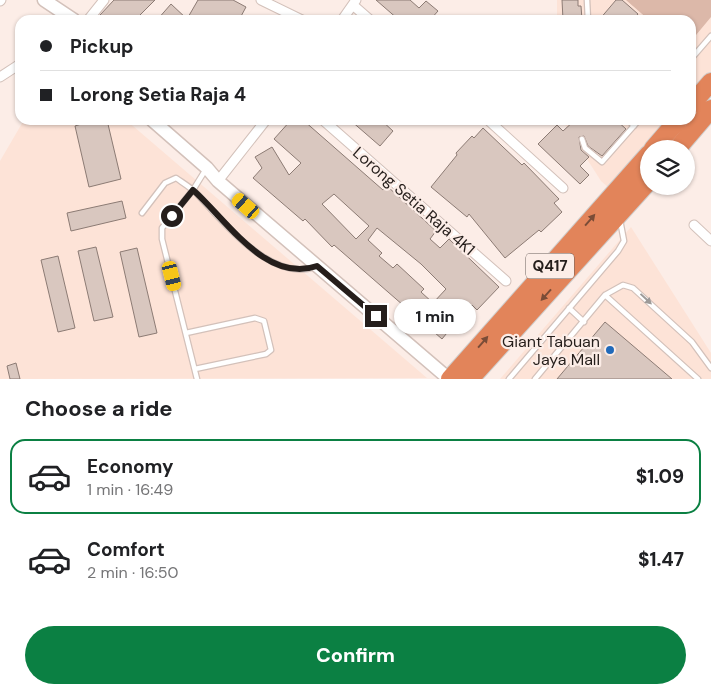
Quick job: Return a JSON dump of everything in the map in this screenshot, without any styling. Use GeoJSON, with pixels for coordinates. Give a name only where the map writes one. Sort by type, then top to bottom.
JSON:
{"type":"FeatureCollection","features":[{"type":"Feature","properties":{"kind":"highway"},"geometry":{"type":"LineString","coordinates":[[696,99],[711,82]]}},
{"type":"Feature","properties":{"kind":"highway"},"geometry":{"type":"LineString","coordinates":[[685,140],[711,109]]}},
{"type":"Feature","properties":{"kind":"highway"},"geometry":{"type":"LineString","coordinates":[[661,140],[674,125]]}},
{"type":"Feature","properties":{"kind":"highway","name":"Q417"},"geometry":{"type":"LineString","coordinates":[[450,379],[640,164]]}},
{"type":"Feature","properties":{"kind":"highway","name":"Q417"},"geometry":{"type":"LineString","coordinates":[[470,379],[640,191]]}},
{"type":"Feature","properties":{"kind":"street"},"geometry":{"type":"LineString","coordinates":[[44,0],[66,15]]}},
{"type":"Feature","properties":{"kind":"street"},"geometry":{"type":"LineString","coordinates":[[92,15],[104,0]]}},
{"type":"Feature","properties":{"kind":"street"},"geometry":{"type":"LineString","coordinates":[[261,0],[292,15]]}},
{"type":"Feature","properties":{"kind":"street"},"geometry":{"type":"LineString","coordinates":[[346,15],[355,3],[366,15]]}},
{"type":"Feature","properties":{"kind":"street"},"geometry":{"type":"LineString","coordinates":[[0,77],[15,67]]}},
{"type":"Feature","properties":{"kind":"street"},"geometry":{"type":"LineString","coordinates":[[158,125],[207,168],[218,181],[450,379]]}},
{"type":"Feature","properties":{"kind":"street"},"geometry":{"type":"LineString","coordinates":[[218,181],[262,125]]}},
{"type":"Feature","properties":{"kind":"street","name":"Lorong Setia Raja 4K1"},"geometry":{"type":"LineString","coordinates":[[329,125],[506,281]]}},
{"type":"Feature","properties":{"kind":"street"},"geometry":{"type":"LineString","coordinates":[[494,125],[563,188]]}},
{"type":"Feature","properties":{"kind":"street"},"geometry":{"type":"LineString","coordinates":[[694,225],[711,241]]}},
{"type":"Feature","properties":{"kind":"lane"},"geometry":{"type":"LineString","coordinates":[[587,0],[588,15]]}},
{"type":"Feature","properties":{"kind":"lane"},"geometry":{"type":"LineString","coordinates":[[696,53],[711,36]]}},
{"type":"Feature","properties":{"kind":"lane"},"geometry":{"type":"LineString","coordinates":[[582,139],[585,148],[602,162],[634,126]]}},
{"type":"Feature","properties":{"kind":"lane"},"geometry":{"type":"LineString","coordinates":[[197,379],[162,238],[162,228],[193,190],[207,168]]}},
{"type":"Feature","properties":{"kind":"lane"},"geometry":{"type":"LineString","coordinates":[[142,213],[165,183],[176,178],[193,190],[229,229],[275,265],[297,271],[317,266]]}},
{"type":"Feature","properties":{"kind":"lane"},"geometry":{"type":"LineString","coordinates":[[508,379],[618,251],[624,241],[624,233],[618,216]]}},
{"type":"Feature","properties":{"kind":"lane"},"geometry":{"type":"LineString","coordinates":[[535,379],[605,295],[623,285],[633,288],[692,342],[711,368]]}},
{"type":"Feature","properties":{"kind":"lane"},"geometry":{"type":"LineString","coordinates":[[605,295],[698,379]]}},
{"type":"Feature","properties":{"kind":"lane"},"geometry":{"type":"LineString","coordinates":[[569,308],[584,322]]}},
{"type":"Feature","properties":{"kind":"lane"},"geometry":{"type":"LineString","coordinates":[[186,333],[255,318],[264,321],[270,344],[271,350],[266,354],[195,369]]}},
{"type":"Feature","properties":{"kind":"shaded area"},"geometry":{"type":"Polygon","coordinates":[[[557,0],[711,0],[711,75],[696,92],[696,15],[557,15],[557,0]]]}},
{"type":"Feature","properties":{"kind":"shaded area"},"geometry":{"type":"Polygon","coordinates":[[[626,0],[711,0],[711,17],[696,35],[696,15],[643,15],[626,0]]]}},
{"type":"Feature","properties":{"kind":"shaded area"},"geometry":{"type":"Polygon","coordinates":[[[21,125],[132,125],[427,378],[0,379],[0,161],[21,125]]]}},
{"type":"Feature","properties":{"kind":"shaded area"},"geometry":{"type":"Polygon","coordinates":[[[565,125],[667,125],[653,140],[640,140],[640,155],[610,189],[601,181],[565,125]]]}},
{"type":"Feature","properties":{"kind":"shaded area"},"geometry":{"type":"Polygon","coordinates":[[[631,227],[711,353],[711,379],[500,379],[631,227]]]}},
{"type":"Feature","properties":{"kind":"building"},"geometry":{"type":"Polygon","coordinates":[[[114,0],[155,0],[140,15],[100,15],[114,0]]]}},
{"type":"Feature","properties":{"kind":"building"},"geometry":{"type":"Polygon","coordinates":[[[198,0],[233,0],[246,7],[242,15],[189,15],[198,0]]]}},
{"type":"Feature","properties":{"kind":"building"},"geometry":{"type":"Polygon","coordinates":[[[376,0],[410,0],[419,8],[426,1],[438,11],[434,15],[393,15],[376,0]]]}},
{"type":"Feature","properties":{"kind":"building"},"geometry":{"type":"Polygon","coordinates":[[[562,0],[578,0],[582,15],[563,15],[562,0]]]}},
{"type":"Feature","properties":{"kind":"building"},"geometry":{"type":"Polygon","coordinates":[[[616,0],[622,0],[638,14],[637,15],[603,15],[616,0]]]}},
{"type":"Feature","properties":{"kind":"building"},"geometry":{"type":"Polygon","coordinates":[[[171,4],[183,15],[161,15],[171,4]]]}},
{"type":"Feature","properties":{"kind":"building"},"geometry":{"type":"Polygon","coordinates":[[[108,125],[121,179],[89,187],[75,126],[108,125]]]}},
{"type":"Feature","properties":{"kind":"building"},"geometry":{"type":"Polygon","coordinates":[[[287,125],[309,125],[383,190],[387,186],[436,231],[430,239],[440,248],[449,239],[499,287],[477,310],[472,305],[467,310],[461,305],[447,315],[456,322],[442,339],[334,245],[332,247],[305,219],[303,221],[253,178],[262,168],[255,157],[272,147],[289,175],[301,163],[274,139],[287,125]],[[334,194],[322,204],[356,239],[369,226],[334,194]],[[377,228],[368,240],[382,253],[379,256],[393,268],[397,264],[424,289],[421,292],[433,303],[446,289],[421,264],[377,228]]]}},
{"type":"Feature","properties":{"kind":"building"},"geometry":{"type":"Polygon","coordinates":[[[356,125],[386,125],[393,131],[380,146],[356,125]]]}},
{"type":"Feature","properties":{"kind":"building"},"geometry":{"type":"Polygon","coordinates":[[[557,125],[563,131],[570,125],[622,125],[626,129],[602,156],[588,146],[584,136],[579,137],[581,150],[589,157],[580,166],[589,175],[580,184],[538,144],[557,125]]]}},
{"type":"Feature","properties":{"kind":"building"},"geometry":{"type":"Polygon","coordinates":[[[483,128],[522,165],[524,163],[559,199],[554,203],[562,212],[541,232],[539,230],[505,258],[469,214],[467,217],[431,187],[457,155],[456,153],[472,136],[474,138],[483,128]]]}},
{"type":"Feature","properties":{"kind":"building"},"geometry":{"type":"Polygon","coordinates":[[[122,201],[126,218],[71,231],[67,213],[122,201]]]}},
{"type":"Feature","properties":{"kind":"building"},"geometry":{"type":"Polygon","coordinates":[[[96,247],[113,317],[94,321],[78,251],[96,247]]]}},
{"type":"Feature","properties":{"kind":"building"},"geometry":{"type":"Polygon","coordinates":[[[137,248],[157,333],[139,337],[120,252],[137,248]]]}},
{"type":"Feature","properties":{"kind":"building"},"geometry":{"type":"Polygon","coordinates":[[[58,256],[75,328],[58,332],[41,260],[58,256]]]}},
{"type":"Feature","properties":{"kind":"building","name":"Giant Tabuan Jaya Mall"},"geometry":{"type":"Polygon","coordinates":[[[605,322],[672,379],[557,379],[605,322]]]}},
{"type":"Feature","properties":{"kind":"building"},"geometry":{"type":"Polygon","coordinates":[[[16,363],[20,379],[10,379],[7,366],[16,363]]]}},
{"type":"Feature","properties":{"kind":"place","name":"Giant Tabuan Jaya Mall"},"geometry":{"type":"Point","coordinates":[610,350]}},
{"type":"Feature","properties":{"kind":"route"},"geometry":{"type":"LineString","coordinates":[[172,216],[193,190],[229,229],[275,265],[297,271],[317,266],[376,316]]}}]}
